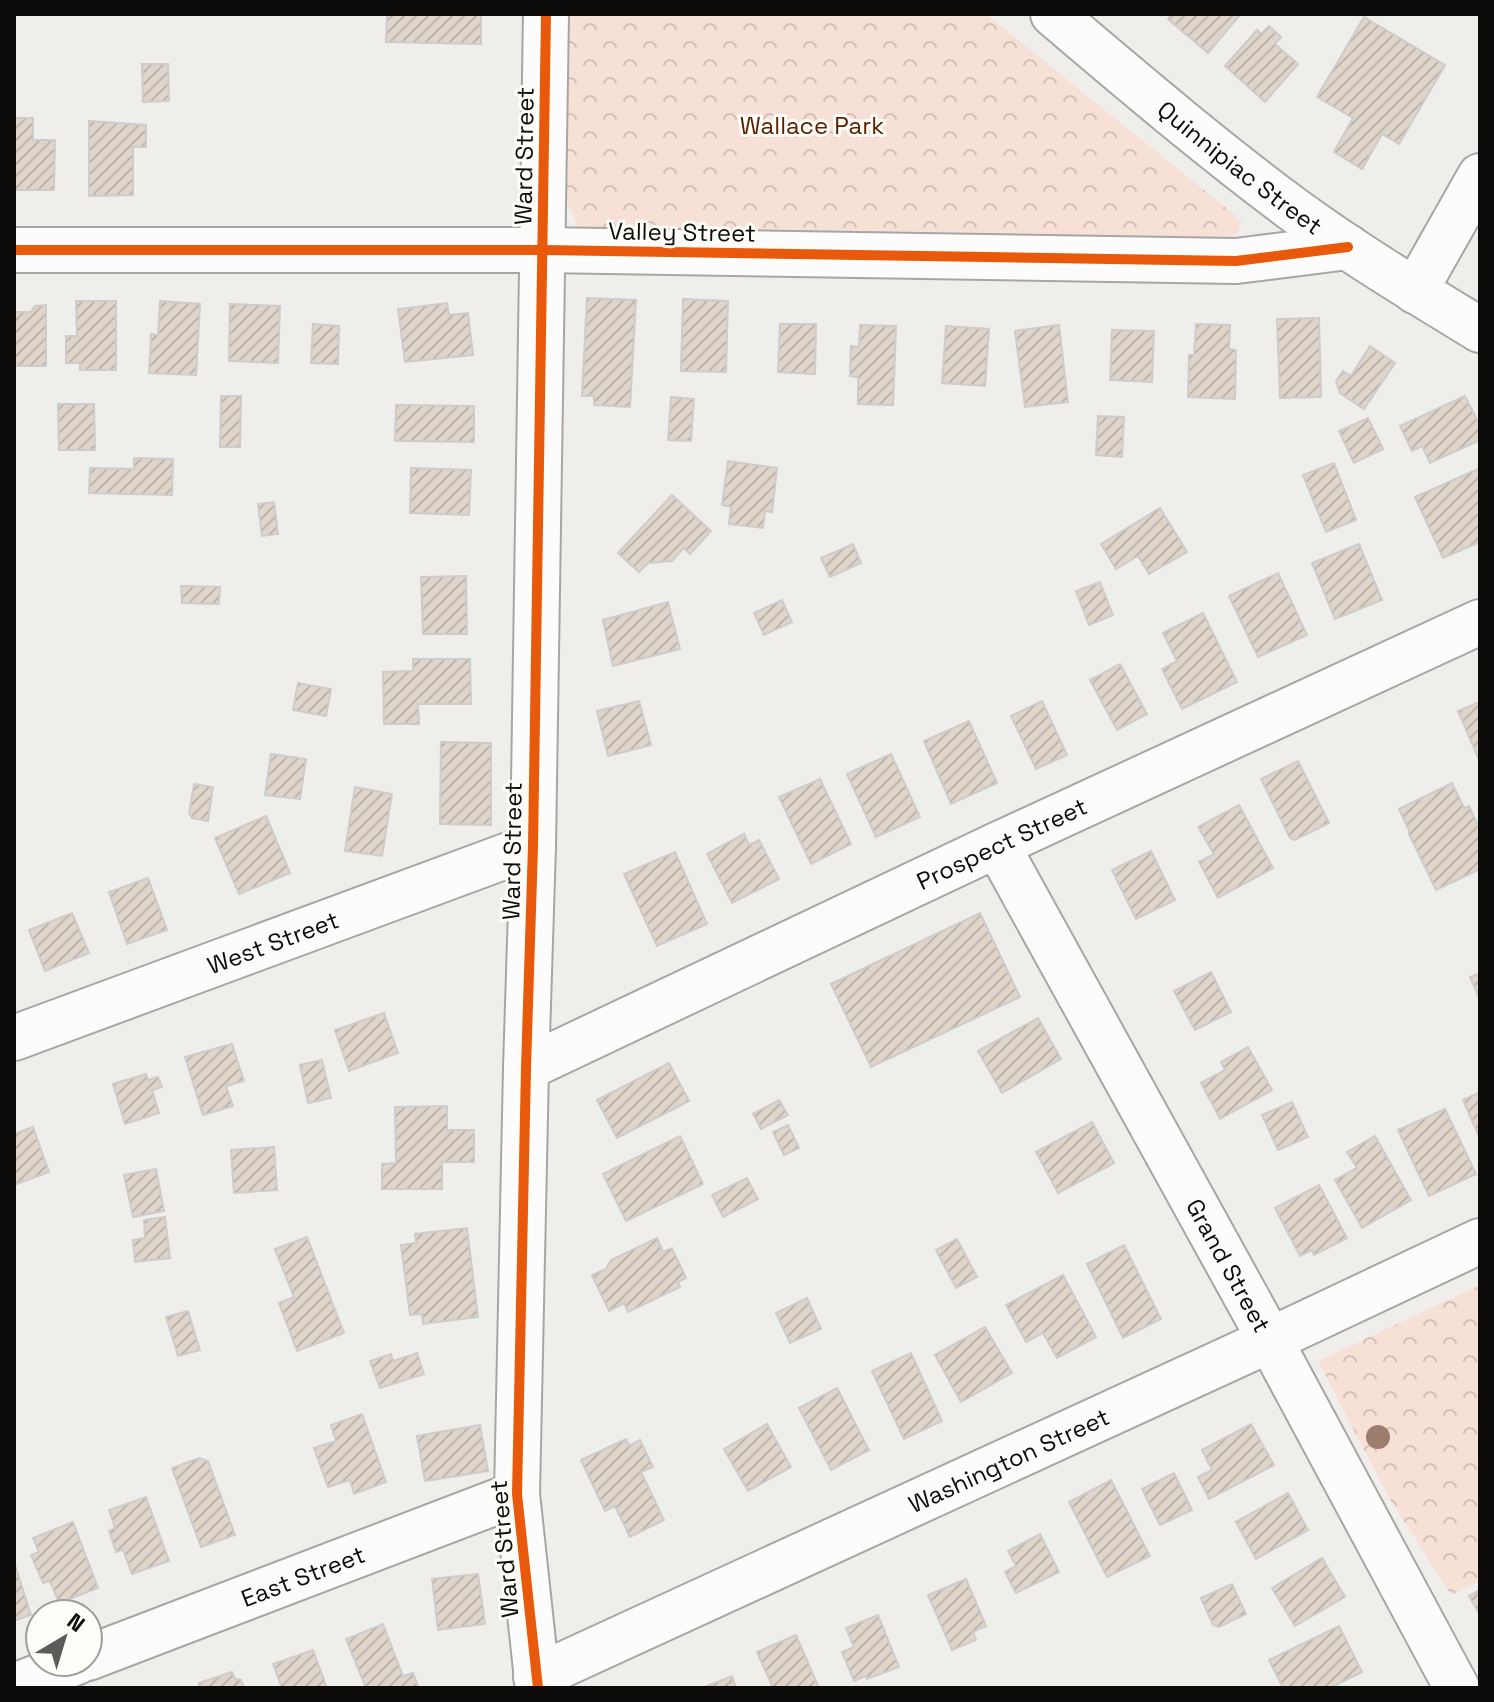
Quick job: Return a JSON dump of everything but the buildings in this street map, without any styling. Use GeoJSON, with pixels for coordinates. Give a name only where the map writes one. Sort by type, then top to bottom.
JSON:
{"type":"FeatureCollection","features":[{"type":"Feature","properties":{"kind":"street","name":"Ward Street"},"geometry":{"type":"LineString","coordinates":[[537,1682],[517,1494],[533,846],[546,14]]}},
{"type":"Feature","properties":{"kind":"street","name":"Quinnipiac Street"},"geometry":{"type":"LineString","coordinates":[[1053,14],[1186,126],[1291,208],[1415,291],[1480,330]]}},
{"type":"Feature","properties":{"kind":"street"},"geometry":{"type":"LineString","coordinates":[[1415,291],[1480,176]]}},
{"type":"Feature","properties":{"kind":"street","name":"Valley Street"},"geometry":{"type":"LineString","coordinates":[[14,250],[543,250],[1236,261],[1348,247]]}},
{"type":"Feature","properties":{"kind":"street","name":"Prospect Street"},"geometry":{"type":"LineString","coordinates":[[526,1068],[997,845],[1480,622]]}},
{"type":"Feature","properties":{"kind":"street","name":"Grand Street"},"geometry":{"type":"LineString","coordinates":[[997,845],[1270,1340],[1457,1688]]}},
{"type":"Feature","properties":{"kind":"street","name":"West Street"},"geometry":{"type":"LineString","coordinates":[[14,1038],[533,846]]}},
{"type":"Feature","properties":{"kind":"street","name":"Washington Street"},"geometry":{"type":"LineString","coordinates":[[537,1682],[1480,1241]]}},
{"type":"Feature","properties":{"kind":"street","name":"East Street"},"geometry":{"type":"LineString","coordinates":[[104,1652],[517,1494]]}},
{"type":"Feature","properties":{"kind":"street"},"geometry":{"type":"LineString","coordinates":[[14,1686],[35,1678]]}},
{"type":"Feature","properties":{"kind":"green space","name":"Wallace Park"},"geometry":{"type":"Polygon","coordinates":[[[568,14],[986,14],[1241,220],[1239,230],[1231,240],[618,236],[578,227],[565,197],[568,14]]]}},
{"type":"Feature","properties":{"kind":"green space"},"geometry":{"type":"Polygon","coordinates":[[[1480,1285],[1480,1581],[1451,1595],[1388,1496],[1318,1361],[1480,1285]]]}},
{"type":"Feature","properties":{"kind":"cycle path"},"geometry":{"type":"LineString","coordinates":[[538,1688],[517,1494],[533,846],[546,14]]}},
{"type":"Feature","properties":{"kind":"cycle path"},"geometry":{"type":"LineString","coordinates":[[14,250],[543,250],[1236,261],[1348,247]]}}]}
